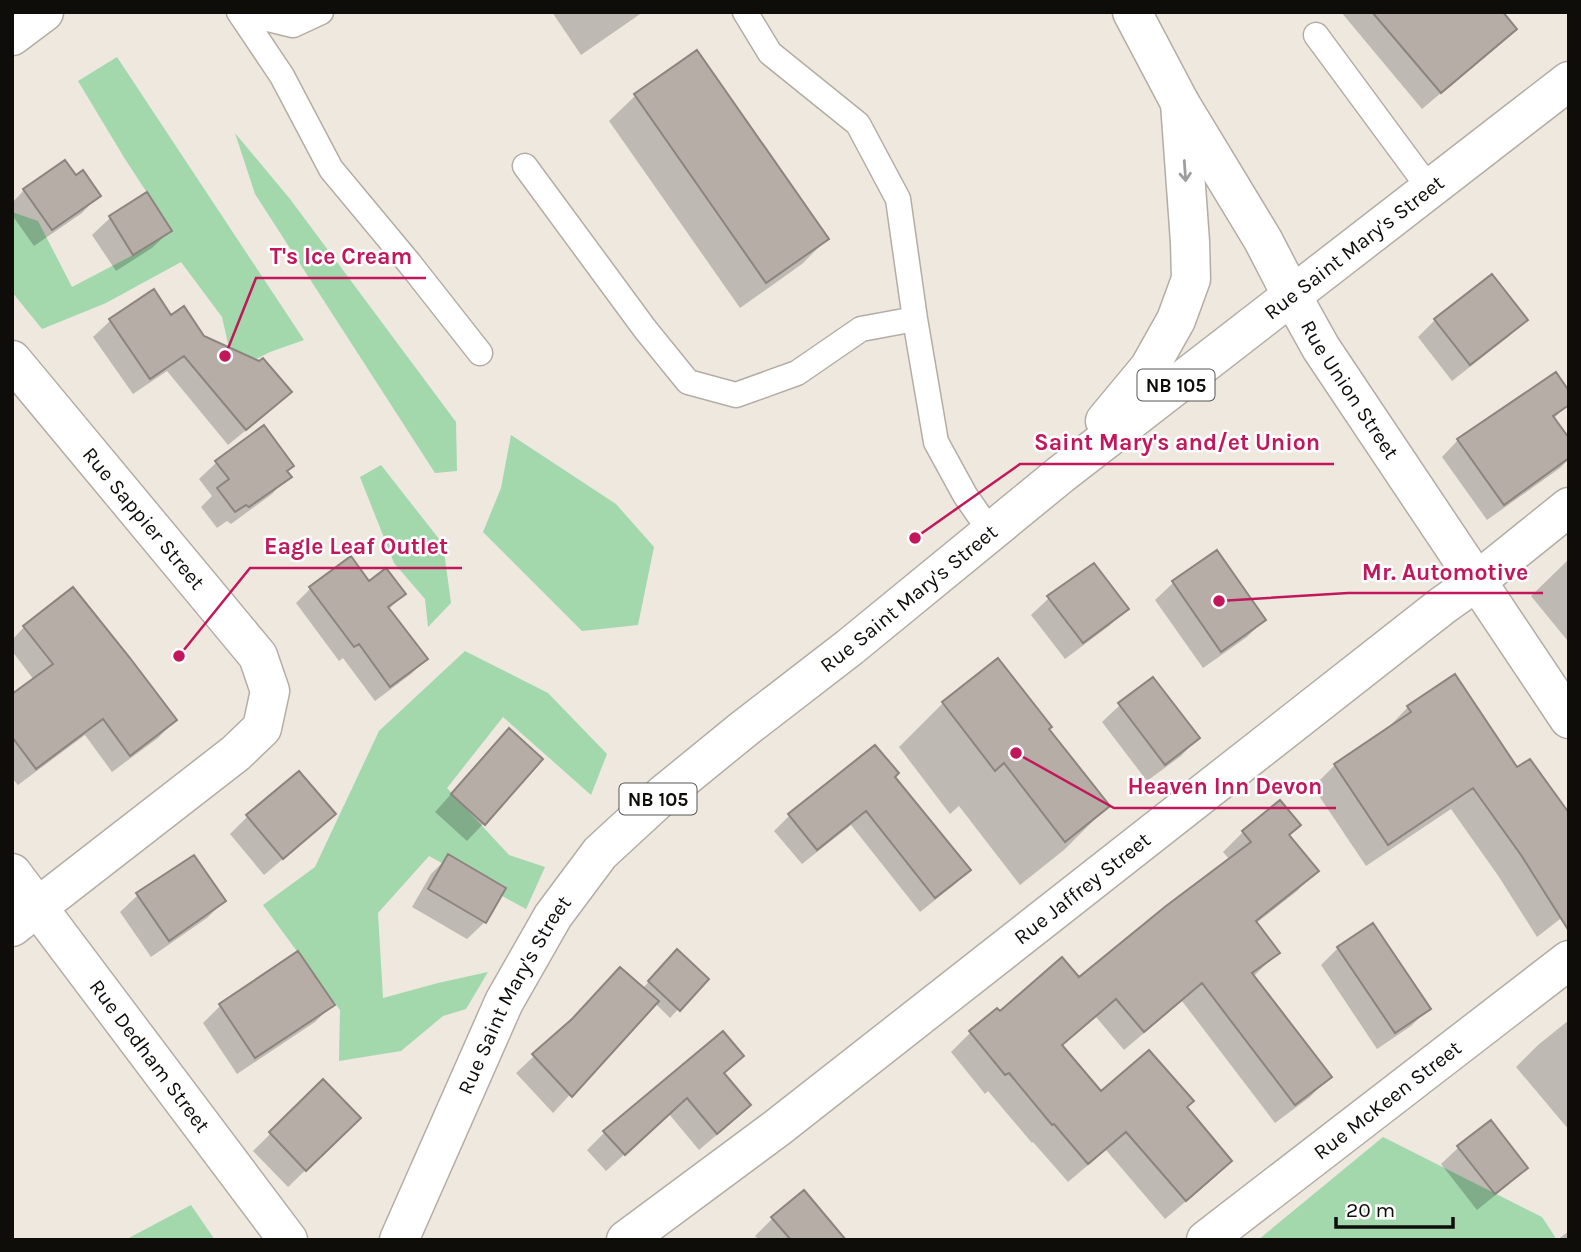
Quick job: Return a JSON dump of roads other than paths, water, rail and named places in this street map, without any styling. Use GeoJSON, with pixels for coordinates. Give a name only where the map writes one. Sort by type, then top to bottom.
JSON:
{"type":"FeatureCollection","features":[{"type":"Feature","properties":{"kind":"main road"},"geometry":{"type":"LineString","coordinates":[[12,36],[44,12]]}},
{"type":"Feature","properties":{"kind":"main road","name":"Rue Union Street"},"geometry":{"type":"LineString","coordinates":[[1132,12],[1180,103],[1263,240],[1321,348],[1569,719]]}},
{"type":"Feature","properties":{"kind":"main road","name":"Rue Saint Mary's Street"},"geometry":{"type":"LineString","coordinates":[[399,1240],[504,1002],[553,916],[600,853],[664,794],[850,647],[1060,475],[1569,81]]}},
{"type":"Feature","properties":{"kind":"main road"},"geometry":{"type":"LineString","coordinates":[[1060,475],[1149,368],[1177,320],[1191,279],[1180,103]]}},
{"type":"Feature","properties":{"kind":"main road","name":"Rue Sappier Street"},"geometry":{"type":"LineString","coordinates":[[12,360],[258,656],[271,691],[262,728],[236,753],[25,917]]}},
{"type":"Feature","properties":{"kind":"main road","name":"Rue Jaffrey Street"},"geometry":{"type":"LineString","coordinates":[[626,1240],[777,1128],[1569,507]]}},
{"type":"Feature","properties":{"kind":"main road","name":"Rue Dedham Street"},"geometry":{"type":"LineString","coordinates":[[12,873],[25,917],[288,1240]]}},
{"type":"Feature","properties":{"kind":"main road","name":"Rue McKeen Street"},"geometry":{"type":"LineString","coordinates":[[1206,1240],[1569,960]]}},
{"type":"Feature","properties":{"kind":"lane"},"geometry":{"type":"LineString","coordinates":[[239,12],[293,24],[321,12]]}},
{"type":"Feature","properties":{"kind":"lane"},"geometry":{"type":"LineString","coordinates":[[239,12],[282,76],[331,169],[480,353]]}},
{"type":"Feature","properties":{"kind":"lane"},"geometry":{"type":"LineString","coordinates":[[745,12],[770,53],[858,124],[898,199],[936,442],[965,495],[990,531]]}},
{"type":"Feature","properties":{"kind":"lane"},"geometry":{"type":"LineString","coordinates":[[1316,35],[1429,188]]}},
{"type":"Feature","properties":{"kind":"lane"},"geometry":{"type":"LineString","coordinates":[[525,166],[645,329],[688,382],[736,395],[797,373],[861,329],[915,319]]}},
{"type":"Feature","properties":{"kind":"place","name":"T's Ice Cream"},"geometry":{"type":"Point","coordinates":[225,356]}},
{"type":"Feature","properties":{"kind":"place","name":"Saint Mary's and/et Union"},"geometry":{"type":"Point","coordinates":[915,538]}},
{"type":"Feature","properties":{"kind":"place","name":"Mr. Automotive"},"geometry":{"type":"Point","coordinates":[1219,601]}},
{"type":"Feature","properties":{"kind":"place","name":"Eagle Leaf Outlet"},"geometry":{"type":"Point","coordinates":[179,656]}},
{"type":"Feature","properties":{"kind":"place","name":"Heaven Inn Devon"},"geometry":{"type":"Point","coordinates":[1016,753]}}]}
